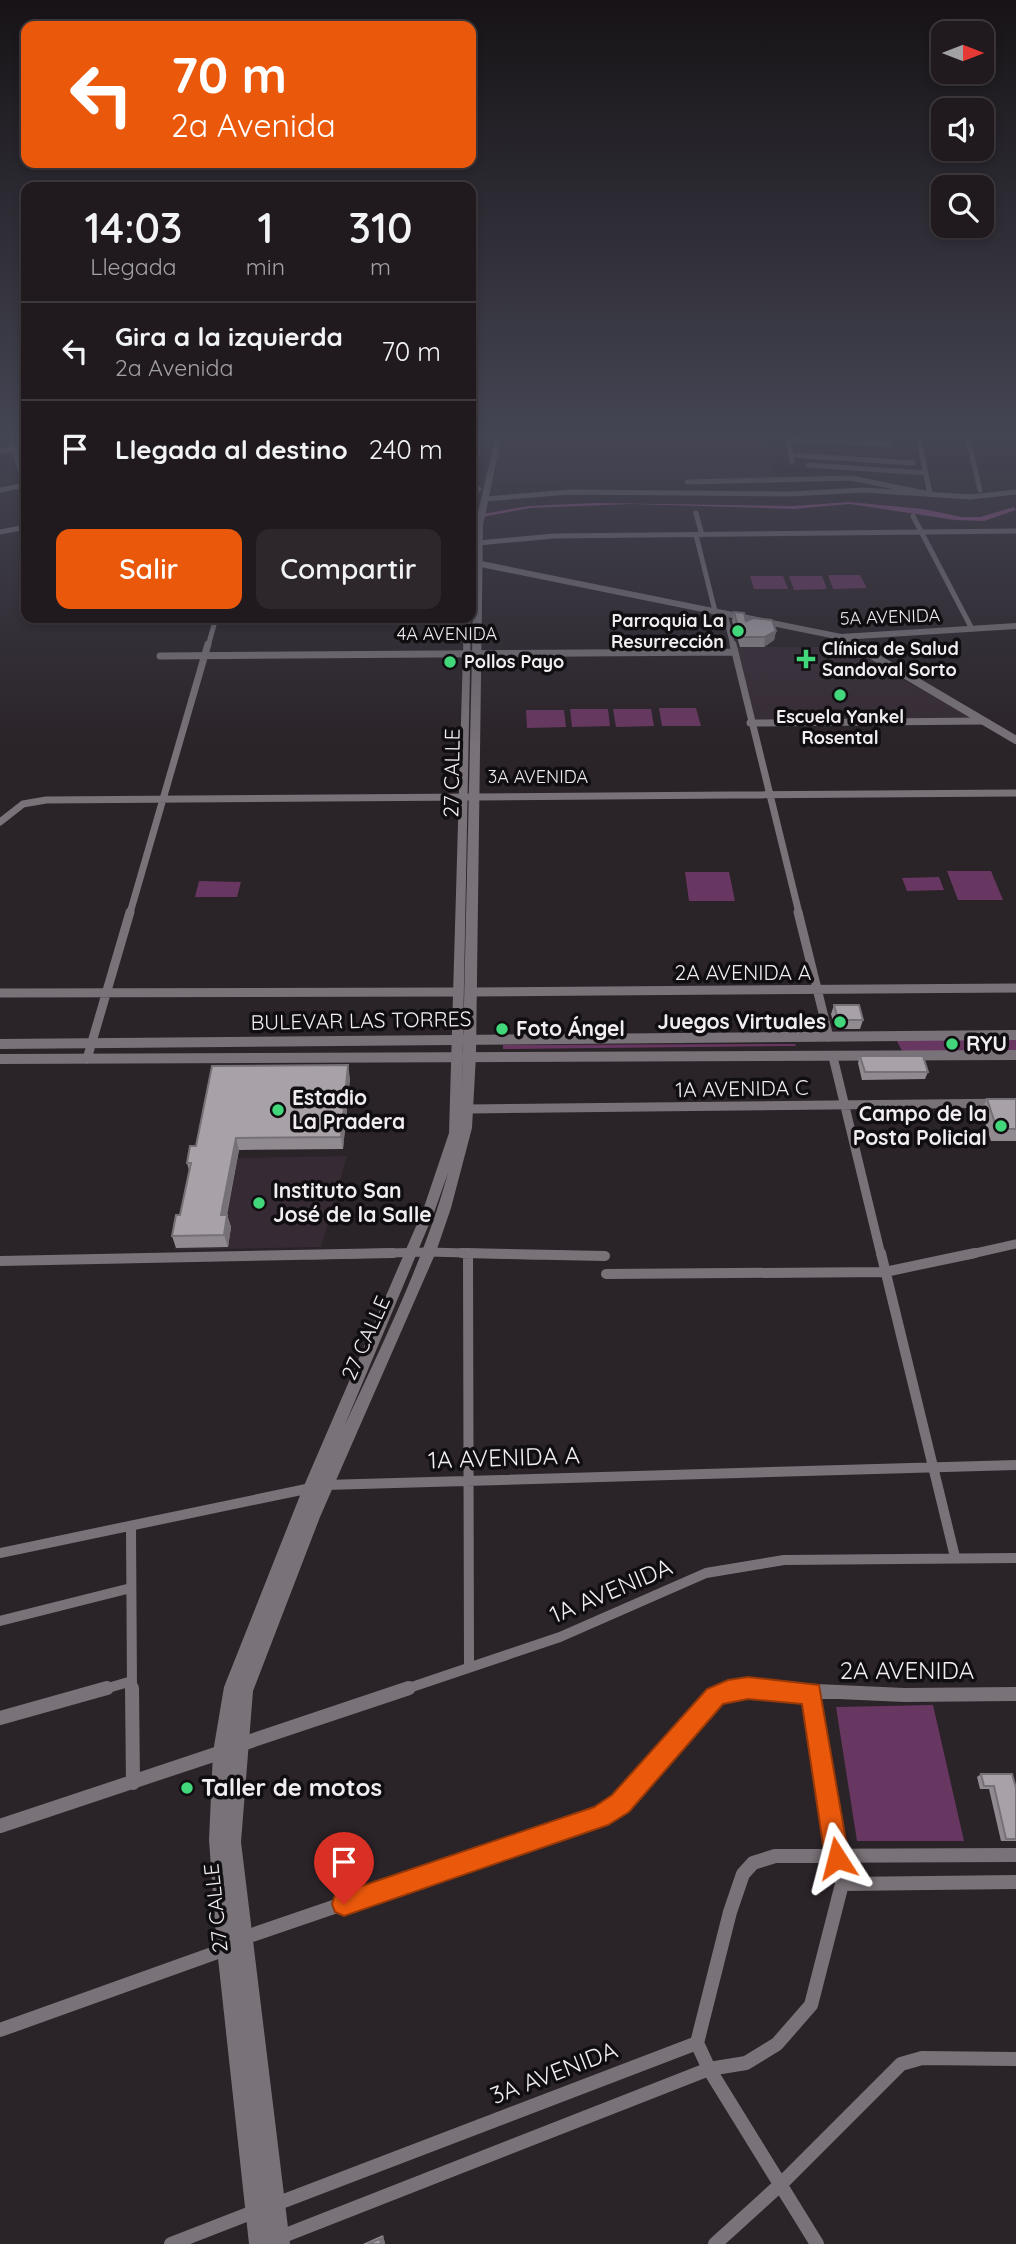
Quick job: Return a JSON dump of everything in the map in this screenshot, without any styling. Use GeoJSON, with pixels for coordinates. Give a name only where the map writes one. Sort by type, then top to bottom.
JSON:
{"type":"FeatureCollection","features":[{"type":"Feature","properties":{"kind":"main road","name":"27 CALLE"},"geometry":{"type":"LineString","coordinates":[[469,623],[472,654]]}},
{"type":"Feature","properties":{"kind":"main road","name":"27 CALLE"},"geometry":{"type":"LineString","coordinates":[[319,1486],[429,1252],[457,1168],[468,1109],[470,1055],[464,1039],[473,623]]}},
{"type":"Feature","properties":{"kind":"main road","name":"27 CALLE"},"geometry":{"type":"LineString","coordinates":[[272,2243],[275,2205],[234,1944],[230,1749],[244,1691],[319,1486],[429,1210],[455,1133],[470,1055]]}},
{"type":"Feature","properties":{"kind":"main road"},"geometry":{"type":"LineString","coordinates":[[234,1944],[256,2211],[272,2243]]}},
{"type":"Feature","properties":{"kind":"street"},"geometry":{"type":"LineString","coordinates":[[476,544],[500,540]]}},
{"type":"Feature","properties":{"kind":"street"},"geometry":{"type":"LineString","coordinates":[[700,540],[715,611]]}},
{"type":"Feature","properties":{"kind":"street"},"geometry":{"type":"LineString","coordinates":[[925,540],[972,629]]}},
{"type":"Feature","properties":{"kind":"street","name":"5A AVENIDA"},"geometry":{"type":"LineString","coordinates":[[476,562],[841,637],[1016,626]]}},
{"type":"Feature","properties":{"kind":"street"},"geometry":{"type":"LineString","coordinates":[[725,613],[829,1037]]}},
{"type":"Feature","properties":{"kind":"street"},"geometry":{"type":"LineString","coordinates":[[87,1059],[214,623]]}},
{"type":"Feature","properties":{"kind":"street"},"geometry":{"type":"LineString","coordinates":[[841,637],[1016,740]]}},
{"type":"Feature","properties":{"kind":"street","name":"4A AVENIDA"},"geometry":{"type":"LineString","coordinates":[[160,656],[734,652]]}},
{"type":"Feature","properties":{"kind":"street"},"geometry":{"type":"LineString","coordinates":[[750,723],[983,721]]}},
{"type":"Feature","properties":{"kind":"street","name":"3A AVENIDA"},"geometry":{"type":"LineString","coordinates":[[0,822],[13,810],[29,802],[61,800],[1016,793]]}},
{"type":"Feature","properties":{"kind":"street","name":"2A AVENIDA A"},"geometry":{"type":"LineString","coordinates":[[0,993],[1016,988]]}},
{"type":"Feature","properties":{"kind":"street","name":"BULEVAR LAS TORRES"},"geometry":{"type":"LineString","coordinates":[[0,1044],[1016,1035]]}},
{"type":"Feature","properties":{"kind":"street","name":"BULEVAR LAS TORRES"},"geometry":{"type":"LineString","coordinates":[[0,1059],[470,1055],[1016,1055]]}},
{"type":"Feature","properties":{"kind":"street"},"geometry":{"type":"LineString","coordinates":[[833,1057],[955,1558]]}},
{"type":"Feature","properties":{"kind":"street","name":"1A AVENIDA C"},"geometry":{"type":"LineString","coordinates":[[468,1109],[1016,1103]]}},
{"type":"Feature","properties":{"kind":"street"},"geometry":{"type":"LineString","coordinates":[[606,1274],[885,1272],[1016,1244]]}},
{"type":"Feature","properties":{"kind":"street"},"geometry":{"type":"LineString","coordinates":[[0,1261],[411,1252],[605,1256]]}},
{"type":"Feature","properties":{"kind":"street"},"geometry":{"type":"LineString","coordinates":[[468,1253],[468,1666]]}},
{"type":"Feature","properties":{"kind":"street","name":"1A AVENIDA A"},"geometry":{"type":"LineString","coordinates":[[0,1553],[319,1486],[1016,1465]]}},
{"type":"Feature","properties":{"kind":"street"},"geometry":{"type":"LineString","coordinates":[[131,1526],[133,1783]]}},
{"type":"Feature","properties":{"kind":"street","name":"1A AVENIDA"},"geometry":{"type":"LineString","coordinates":[[0,1826],[560,1637],[706,1573],[784,1560],[1016,1558]]}},
{"type":"Feature","properties":{"kind":"street"},"geometry":{"type":"LineString","coordinates":[[0,1620],[131,1588]]}},
{"type":"Feature","properties":{"kind":"street"},"geometry":{"type":"LineString","coordinates":[[0,1718],[132,1681]]}},
{"type":"Feature","properties":{"kind":"street","name":"2A AVENIDA"},"geometry":{"type":"LineString","coordinates":[[0,2030],[234,1944],[600,1816],[621,1803],[715,1697],[728,1691],[748,1688],[811,1693],[1016,1693]]}},
{"type":"Feature","properties":{"kind":"street"},"geometry":{"type":"LineString","coordinates":[[272,2243],[709,2069],[746,2063],[777,2044],[811,2005],[842,1884],[811,1693]]}},
{"type":"Feature","properties":{"kind":"street"},"geometry":{"type":"LineString","coordinates":[[817,2244],[709,2069],[696,2043],[730,1912],[743,1874],[753,1863],[775,1856],[837,1858],[1016,1855]]}},
{"type":"Feature","properties":{"kind":"street"},"geometry":{"type":"LineString","coordinates":[[842,1884],[1016,1882]]}},
{"type":"Feature","properties":{"kind":"street","name":"3A AVENIDA"},"geometry":{"type":"LineString","coordinates":[[171,2244],[696,2043]]}},
{"type":"Feature","properties":{"kind":"street"},"geometry":{"type":"LineString","coordinates":[[715,2244],[781,2184],[901,2064],[922,2058],[1016,2059]]}},
{"type":"Feature","properties":{"kind":"shaded area"},"geometry":{"type":"Polygon","coordinates":[[[828,575],[860,575],[867,588],[833,589],[828,575]]]}},
{"type":"Feature","properties":{"kind":"shaded area"},"geometry":{"type":"Polygon","coordinates":[[[750,576],[783,576],[788,589],[754,589],[750,576]]]}},
{"type":"Feature","properties":{"kind":"shaded area"},"geometry":{"type":"Polygon","coordinates":[[[789,576],[822,576],[827,589],[794,590],[789,576]]]}},
{"type":"Feature","properties":{"kind":"shaded area","name":"Escuela Yankel Rosental"},"geometry":{"type":"Polygon","coordinates":[[[736,647],[855,647],[889,672],[974,719],[755,721],[736,647]]]}},
{"type":"Feature","properties":{"kind":"shaded area"},"geometry":{"type":"Polygon","coordinates":[[[659,708],[696,708],[701,726],[662,726],[659,708]]]}},
{"type":"Feature","properties":{"kind":"shaded area"},"geometry":{"type":"Polygon","coordinates":[[[570,709],[608,709],[610,726],[572,727],[570,709]]]}},
{"type":"Feature","properties":{"kind":"shaded area"},"geometry":{"type":"Polygon","coordinates":[[[613,709],[651,709],[654,726],[616,727],[613,709]]]}},
{"type":"Feature","properties":{"kind":"shaded area"},"geometry":{"type":"Polygon","coordinates":[[[526,710],[564,710],[566,727],[527,728],[526,710]]]}},
{"type":"Feature","properties":{"kind":"shaded area"},"geometry":{"type":"Polygon","coordinates":[[[947,871],[991,871],[1003,900],[958,900],[947,871]]]}},
{"type":"Feature","properties":{"kind":"shaded area"},"geometry":{"type":"Polygon","coordinates":[[[685,872],[729,872],[735,901],[689,901],[685,872]]]}},
{"type":"Feature","properties":{"kind":"shaded area"},"geometry":{"type":"Polygon","coordinates":[[[939,877],[944,890],[907,891],[902,878],[939,877]]]}},
{"type":"Feature","properties":{"kind":"shaded area"},"geometry":{"type":"Polygon","coordinates":[[[199,881],[241,882],[237,897],[195,897],[199,881]]]}},
{"type":"Feature","properties":{"kind":"shaded area"},"geometry":{"type":"Polygon","coordinates":[[[1016,1038],[1016,1051],[903,1053],[896,1039],[1016,1038]]]}},
{"type":"Feature","properties":{"kind":"shaded area"},"geometry":{"type":"Polygon","coordinates":[[[503,1045],[796,1046],[503,1049],[503,1045]]]}},
{"type":"Feature","properties":{"kind":"shaded area","name":"Instituto San José de la Salle"},"geometry":{"type":"Polygon","coordinates":[[[347,1156],[321,1247],[174,1250],[195,1159],[347,1156]]]}},
{"type":"Feature","properties":{"kind":"shaded area"},"geometry":{"type":"Polygon","coordinates":[[[933,1705],[964,1841],[857,1841],[836,1707],[933,1705]]]}},
{"type":"Feature","properties":{"kind":"building"},"geometry":{"type":"Polygon","coordinates":[[[734,612],[744,613],[746,621],[753,618],[772,620],[776,631],[765,637],[741,637],[734,612]]]}},
{"type":"Feature","properties":{"kind":"building"},"geometry":{"type":"Polygon","coordinates":[[[834,1005],[859,1005],[863,1020],[838,1020],[834,1005]]]}},
{"type":"Feature","properties":{"kind":"building"},"geometry":{"type":"Polygon","coordinates":[[[860,1056],[923,1056],[928,1072],[865,1072],[860,1056]]]}},
{"type":"Feature","properties":{"kind":"building","name":"Estadio La Pradera"},"geometry":{"type":"Polygon","coordinates":[[[348,1065],[341,1137],[236,1138],[221,1215],[227,1215],[224,1235],[172,1236],[176,1215],[180,1215],[191,1163],[187,1163],[190,1146],[196,1146],[212,1066],[348,1065]]]}},
{"type":"Feature","properties":{"kind":"building"},"geometry":{"type":"Polygon","coordinates":[[[987,1099],[1016,1099],[1016,1129],[997,1129],[987,1099]]]}},
{"type":"Feature","properties":{"kind":"building"},"geometry":{"type":"Polygon","coordinates":[[[981,1774],[1012,1774],[1016,1788],[1016,1839],[1006,1839],[994,1786],[984,1786],[981,1774]]]}},
{"type":"Feature","properties":{"kind":"building"},"geometry":{"type":"Polygon","coordinates":[[[380,2239],[381,2244],[368,2244],[380,2239]]]}},
{"type":"Feature","properties":{"kind":"place","name":"Parroquia La Resurrección"},"geometry":{"type":"Point","coordinates":[738,631]}},
{"type":"Feature","properties":{"kind":"place","name":"Clínica de Salud Sandoval Sorto"},"geometry":{"type":"Point","coordinates":[806,659]}},
{"type":"Feature","properties":{"kind":"place","name":"Pollos Payo"},"geometry":{"type":"Point","coordinates":[450,662]}},
{"type":"Feature","properties":{"kind":"place","name":"Escuela Yankel Rosental"},"geometry":{"type":"Point","coordinates":[840,695]}},
{"type":"Feature","properties":{"kind":"place","name":"Juegos Virtuales"},"geometry":{"type":"Point","coordinates":[840,1022]}},
{"type":"Feature","properties":{"kind":"place","name":"Foto Ángel"},"geometry":{"type":"Point","coordinates":[502,1029]}},
{"type":"Feature","properties":{"kind":"place","name":"RYU"},"geometry":{"type":"Point","coordinates":[952,1044]}},
{"type":"Feature","properties":{"kind":"place","name":"Estadio La Pradera"},"geometry":{"type":"Point","coordinates":[278,1110]}},
{"type":"Feature","properties":{"kind":"place","name":"Campo de la Posta Policial"},"geometry":{"type":"Point","coordinates":[1001,1126]}},
{"type":"Feature","properties":{"kind":"place","name":"Instituto San José de la Salle"},"geometry":{"type":"Point","coordinates":[259,1203]}},
{"type":"Feature","properties":{"kind":"place","name":"Taller de motos"},"geometry":{"type":"Point","coordinates":[187,1788]}},
{"type":"Feature","properties":{"kind":"route"},"geometry":{"type":"LineString","coordinates":[[344,1904],[600,1816],[621,1803],[657,1759],[715,1697],[728,1691],[748,1688],[811,1693],[837,1858]]}}]}
